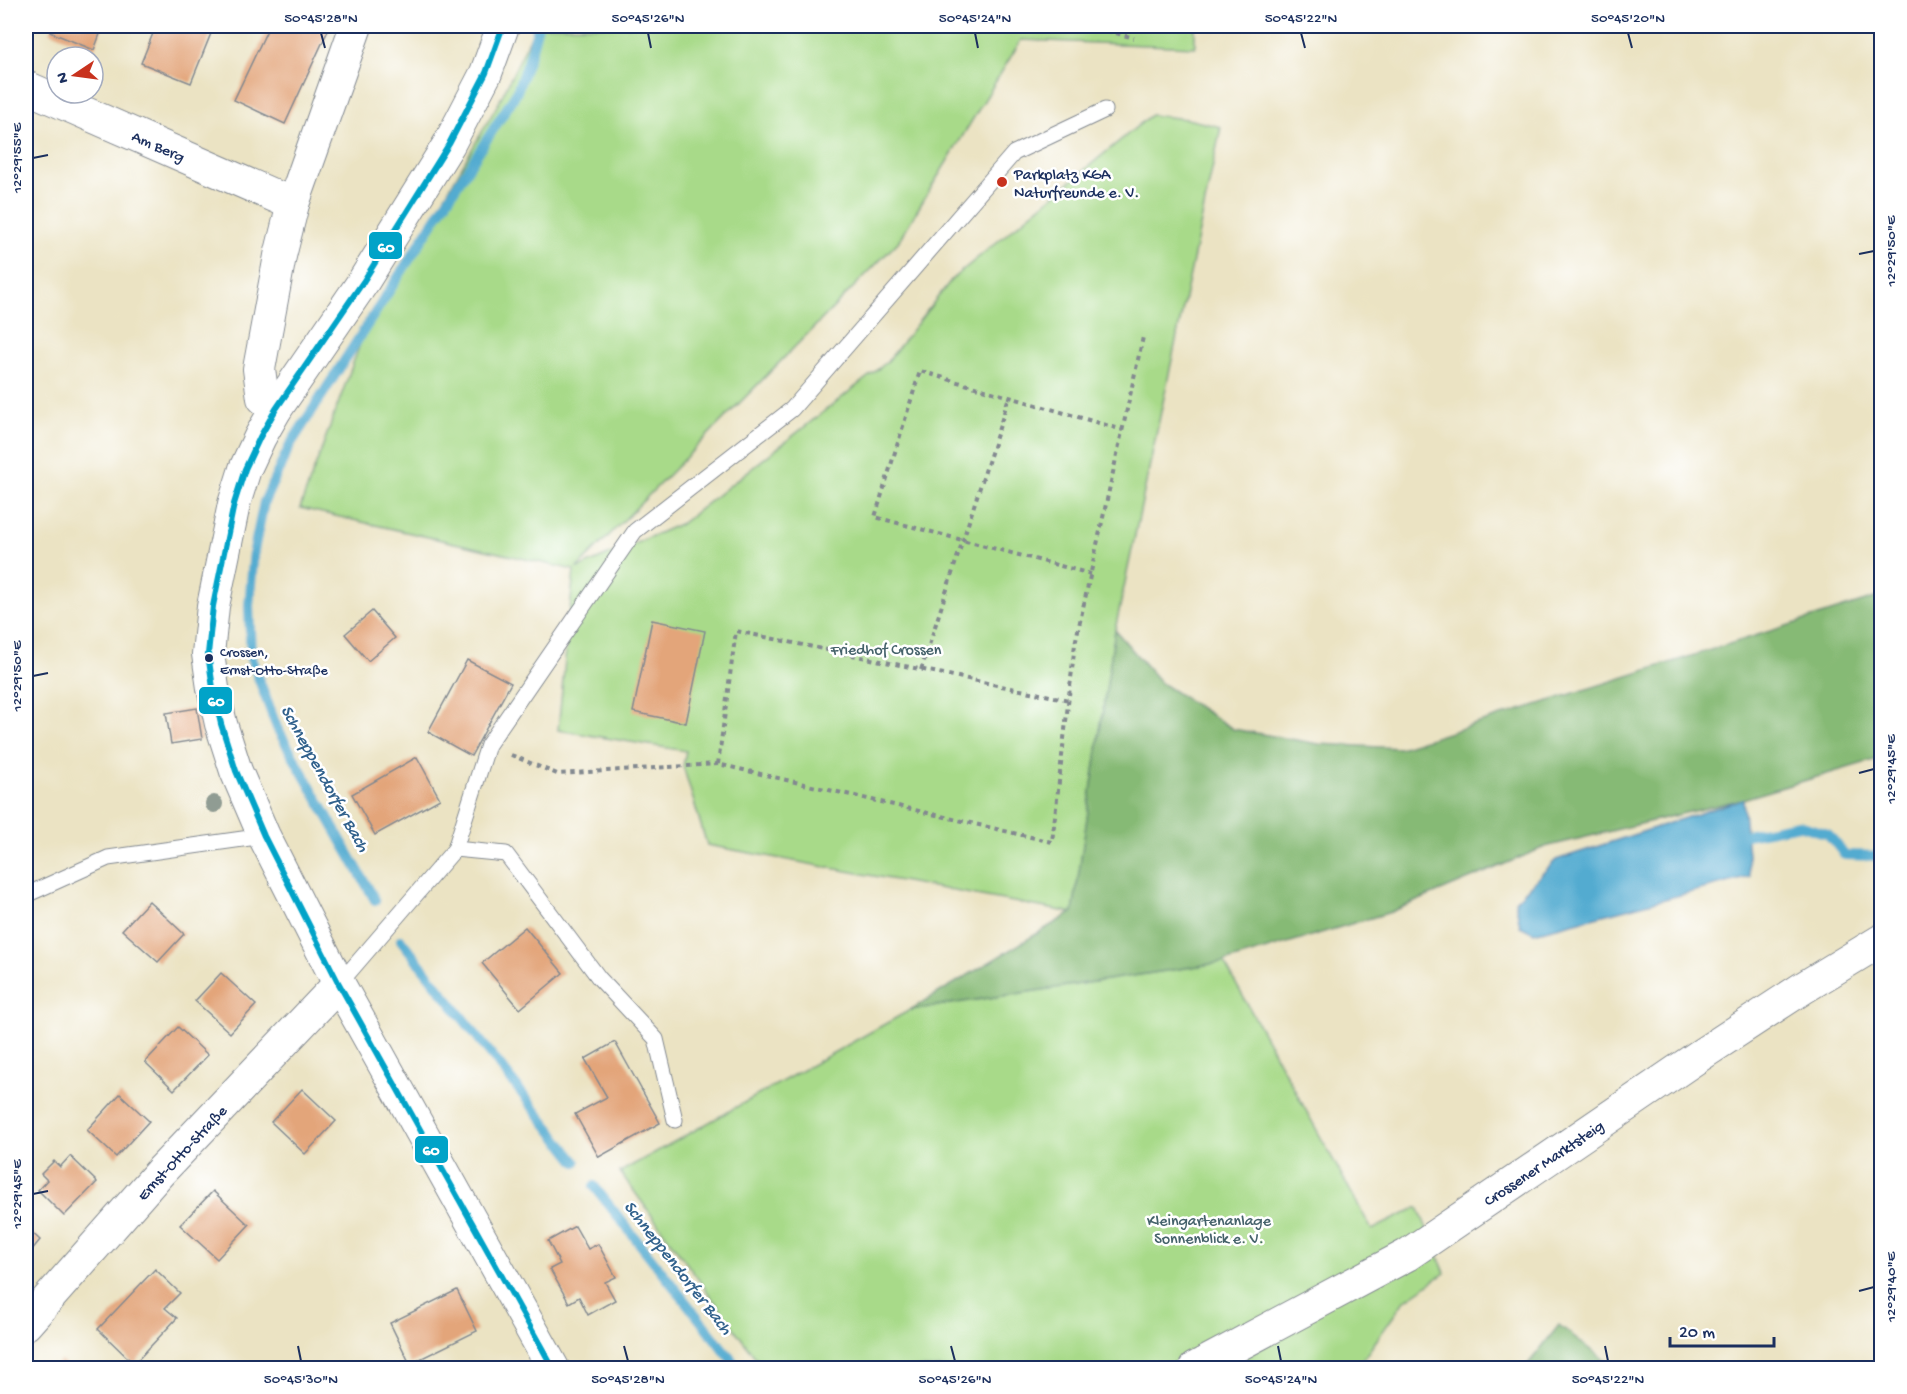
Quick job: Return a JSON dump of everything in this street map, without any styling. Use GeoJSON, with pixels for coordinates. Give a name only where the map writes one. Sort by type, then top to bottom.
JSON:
{"type":"FeatureCollection","features":[{"type":"Feature","properties":{"kind":"street"},"geometry":{"type":"LineString","coordinates":[[276,409],[263,398],[259,369],[280,256],[294,204],[356,26]]}},
{"type":"Feature","properties":{"kind":"street"},"geometry":{"type":"LineString","coordinates":[[503,26],[486,73],[449,144],[363,282],[276,409],[245,469],[234,504],[213,606],[208,654],[221,724],[236,771],[264,836],[339,984],[553,1368]]}},
{"type":"Feature","properties":{"kind":"street","name":"Am Berg"},"geometry":{"type":"LineString","coordinates":[[26,87],[294,204]]}},
{"type":"Feature","properties":{"kind":"street","name":"Crossener Marktsteig"},"geometry":{"type":"LineString","coordinates":[[1195,1368],[1407,1255],[1700,1056],[1881,940]]}},
{"type":"Feature","properties":{"kind":"street","name":"Ernst-Otto-Straße"},"geometry":{"type":"LineString","coordinates":[[26,1324],[161,1171],[339,984]]}},
{"type":"Feature","properties":{"kind":"lane"},"geometry":{"type":"LineString","coordinates":[[339,984],[455,849],[488,745],[635,531],[792,409],[1014,153],[1105,110]]}},
{"type":"Feature","properties":{"kind":"lane"},"geometry":{"type":"LineString","coordinates":[[26,895],[108,858],[264,836]]}},
{"type":"Feature","properties":{"kind":"lane"},"geometry":{"type":"LineString","coordinates":[[455,849],[507,854],[599,978],[656,1040],[675,1120]]}},
{"type":"Feature","properties":{"kind":"path"},"geometry":{"type":"LineString","coordinates":[[1090,26],[1134,38]]}},
{"type":"Feature","properties":{"kind":"path"},"geometry":{"type":"LineString","coordinates":[[488,745],[558,774],[717,764],[1052,842],[1076,644],[1143,337]]}},
{"type":"Feature","properties":{"kind":"path"},"geometry":{"type":"LineString","coordinates":[[1091,574],[875,517],[920,371],[1123,430]]}},
{"type":"Feature","properties":{"kind":"path"},"geometry":{"type":"LineString","coordinates":[[921,670],[1009,397]]}},
{"type":"Feature","properties":{"kind":"path"},"geometry":{"type":"LineString","coordinates":[[717,764],[736,631],[1069,700]]}},
{"type":"Feature","properties":{"kind":"green space","name":"Friedhof Crossen"},"geometry":{"type":"Polygon","coordinates":[[[536,26],[1195,26],[1195,47],[1021,40],[898,242],[576,569],[682,523],[887,362],[952,279],[1151,115],[1187,119],[1221,127],[1115,630],[1073,913],[707,845],[683,766],[686,751],[558,730],[574,570],[300,508],[360,344],[499,102],[536,26]]]}},
{"type":"Feature","properties":{"kind":"green space"},"geometry":{"type":"Polygon","coordinates":[[[1881,596],[1881,758],[1743,799],[1545,847],[1391,912],[1224,962],[910,1010],[1073,912],[1115,630],[1161,683],[1233,729],[1319,744],[1400,748],[1881,596]]]}},
{"type":"Feature","properties":{"kind":"green space","name":"Kleingartenanlage Sonnenblick e. V."},"geometry":{"type":"Polygon","coordinates":[[[1224,962],[1372,1230],[1418,1207],[1445,1273],[1404,1301],[1357,1368],[763,1368],[620,1172],[910,1010],[1224,962]]]}},
{"type":"Feature","properties":{"kind":"green space"},"geometry":{"type":"Polygon","coordinates":[[[1559,1325],[1615,1368],[1525,1368],[1559,1325]]]}},
{"type":"Feature","properties":{"kind":"water"},"geometry":{"type":"Polygon","coordinates":[[[1743,799],[1750,877],[1534,933],[1520,926],[1515,901],[1556,860],[1743,799]]]}},
{"type":"Feature","properties":{"kind":"building"},"geometry":{"type":"Polygon","coordinates":[[[53,26],[103,26],[96,45],[82,45],[50,32],[53,26]]]}},
{"type":"Feature","properties":{"kind":"building"},"geometry":{"type":"Polygon","coordinates":[[[156,26],[214,26],[191,83],[141,63],[156,26]]]}},
{"type":"Feature","properties":{"kind":"building"},"geometry":{"type":"Polygon","coordinates":[[[269,26],[330,26],[285,124],[234,100],[269,26]]]}},
{"type":"Feature","properties":{"kind":"building"},"geometry":{"type":"Polygon","coordinates":[[[372,611],[395,638],[368,661],[345,634],[372,611]]]}},
{"type":"Feature","properties":{"kind":"building"},"geometry":{"type":"Polygon","coordinates":[[[652,620],[705,631],[686,723],[633,712],[652,620]]]}},
{"type":"Feature","properties":{"kind":"building"},"geometry":{"type":"Polygon","coordinates":[[[467,660],[511,683],[471,756],[428,732],[467,660]]]}},
{"type":"Feature","properties":{"kind":"building"},"geometry":{"type":"Polygon","coordinates":[[[197,708],[202,739],[171,744],[166,713],[197,708]]]}},
{"type":"Feature","properties":{"kind":"building"},"geometry":{"type":"Polygon","coordinates":[[[417,757],[440,799],[375,835],[352,794],[417,757]]]}},
{"type":"Feature","properties":{"kind":"building"},"geometry":{"type":"Polygon","coordinates":[[[149,901],[184,934],[158,962],[122,930],[149,901]]]}},
{"type":"Feature","properties":{"kind":"building"},"geometry":{"type":"Polygon","coordinates":[[[525,927],[563,973],[520,1009],[482,963],[525,927]]]}},
{"type":"Feature","properties":{"kind":"building"},"geometry":{"type":"Polygon","coordinates":[[[221,973],[256,1005],[230,1033],[195,1001],[221,973]]]}},
{"type":"Feature","properties":{"kind":"building"},"geometry":{"type":"Polygon","coordinates":[[[178,1027],[208,1055],[174,1090],[145,1062],[178,1027]]]}},
{"type":"Feature","properties":{"kind":"building"},"geometry":{"type":"Polygon","coordinates":[[[615,1042],[660,1123],[599,1157],[575,1114],[607,1097],[585,1059],[615,1042]]]}},
{"type":"Feature","properties":{"kind":"building"},"geometry":{"type":"Polygon","coordinates":[[[302,1089],[336,1121],[305,1154],[271,1122],[302,1089]]]}},
{"type":"Feature","properties":{"kind":"building"},"geometry":{"type":"Polygon","coordinates":[[[120,1094],[149,1121],[116,1157],[87,1130],[120,1094]]]}},
{"type":"Feature","properties":{"kind":"building"},"geometry":{"type":"Polygon","coordinates":[[[70,1156],[97,1182],[64,1216],[38,1190],[47,1180],[41,1174],[54,1161],[60,1167],[70,1156]]]}},
{"type":"Feature","properties":{"kind":"building"},"geometry":{"type":"Polygon","coordinates":[[[213,1191],[249,1225],[217,1259],[180,1225],[213,1191]]]}},
{"type":"Feature","properties":{"kind":"building"},"geometry":{"type":"Polygon","coordinates":[[[575,1226],[588,1249],[598,1244],[616,1277],[605,1282],[615,1300],[588,1315],[579,1297],[569,1303],[550,1269],[560,1264],[548,1241],[575,1226]]]}},
{"type":"Feature","properties":{"kind":"building"},"geometry":{"type":"Polygon","coordinates":[[[26,1227],[40,1240],[26,1257],[26,1227]]]}},
{"type":"Feature","properties":{"kind":"building"},"geometry":{"type":"Polygon","coordinates":[[[155,1269],[180,1293],[165,1308],[177,1318],[134,1364],[98,1329],[155,1269]]]}},
{"type":"Feature","properties":{"kind":"building"},"geometry":{"type":"Polygon","coordinates":[[[457,1290],[477,1331],[410,1364],[390,1323],[457,1290]]]}},
{"type":"Feature","properties":{"kind":"building"},"geometry":{"type":"Polygon","coordinates":[[[61,1361],[69,1368],[53,1368],[61,1361]]]}},
{"type":"Feature","properties":{"kind":"waterway","name":"Schneppendorfer Bach"},"geometry":{"type":"LineString","coordinates":[[375,900],[277,728],[251,658],[249,606],[254,550],[264,502],[290,445],[516,94],[538,26]]}},
{"type":"Feature","properties":{"kind":"waterway"},"geometry":{"type":"LineString","coordinates":[[1746,835],[1799,825],[1828,834],[1845,855],[1882,856]]}},
{"type":"Feature","properties":{"kind":"waterway","name":"Schneppendorfer Bach"},"geometry":{"type":"LineString","coordinates":[[401,940],[576,1162]]}},
{"type":"Feature","properties":{"kind":"waterway","name":"Schneppendorfer Bach"},"geometry":{"type":"LineString","coordinates":[[594,1186],[738,1368]]}},
{"type":"Feature","properties":{"kind":"transit line","name":"60"},"geometry":{"type":"LineString","coordinates":[[503,26],[486,73],[449,144],[363,282],[276,409],[260,437],[245,469],[234,504],[213,606],[208,654],[221,724],[236,771],[264,836],[339,984],[553,1368]]}},
{"type":"Feature","properties":{"kind":"place","name":"Parkplatz KGA Naturfreunde e. V."},"geometry":{"type":"Point","coordinates":[1002,182]}},
{"type":"Feature","properties":{"kind":"place","name":"Crossen, Ernst-Otto-Straße"},"geometry":{"type":"Point","coordinates":[209,658]}}]}
